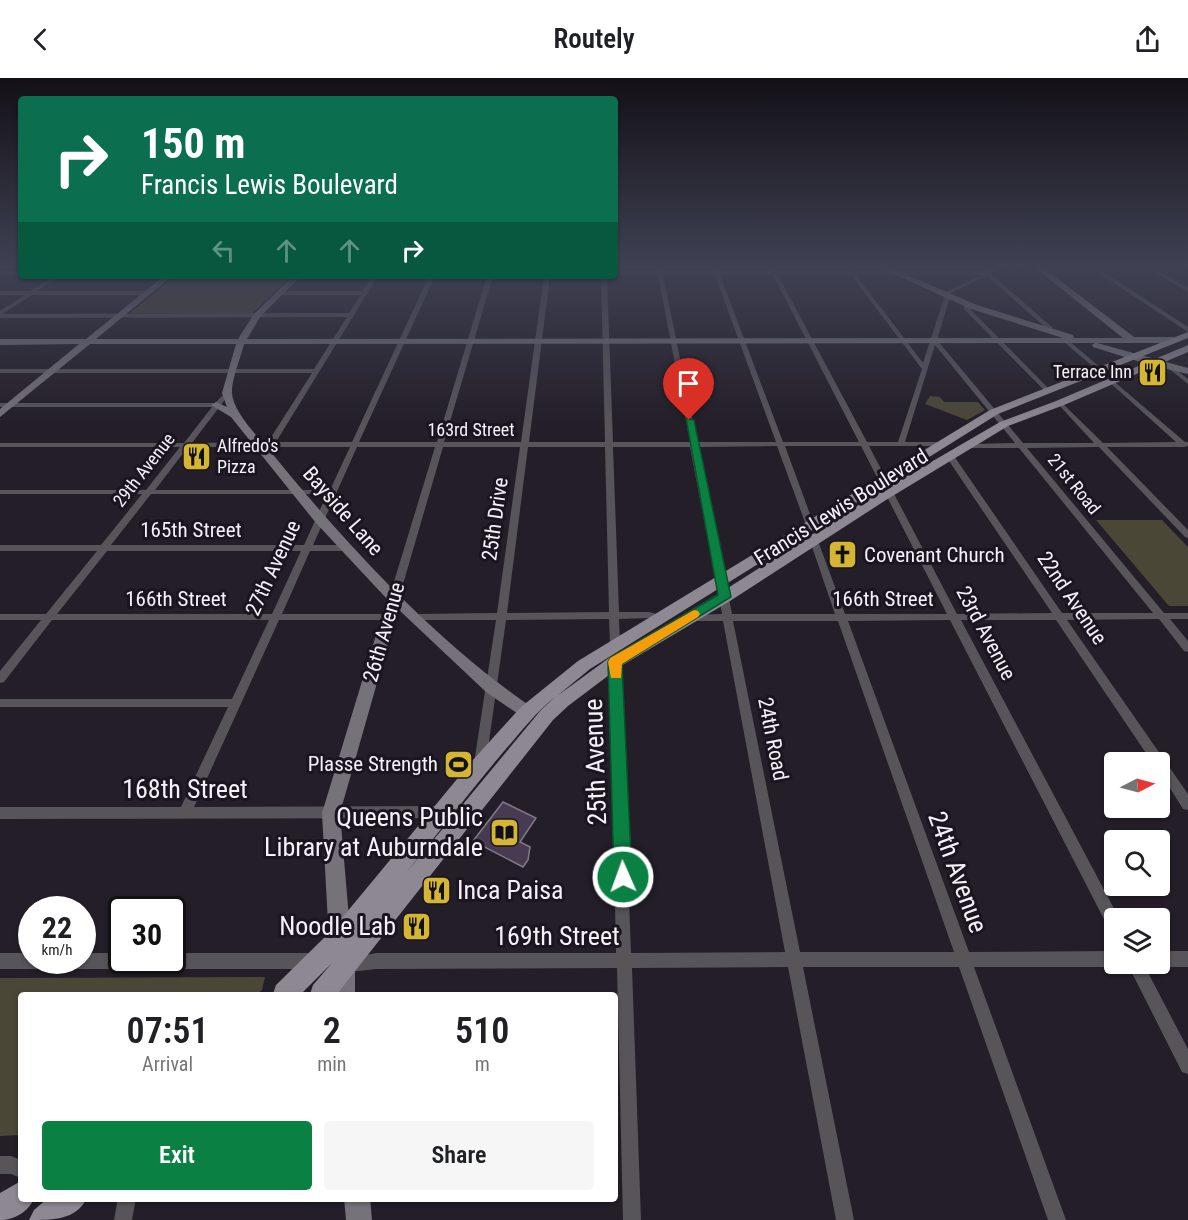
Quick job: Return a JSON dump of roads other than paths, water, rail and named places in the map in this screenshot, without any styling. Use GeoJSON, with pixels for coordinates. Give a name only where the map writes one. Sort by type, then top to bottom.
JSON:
{"type":"FeatureCollection","features":[{"type":"Feature","properties":{"kind":"main road","name":"Francis Lewis Boulevard"},"geometry":{"type":"LineString","coordinates":[[324,992],[547,715],[615,653],[661,618],[723,589],[814,541],[942,444],[994,412],[1188,335]]}},
{"type":"Feature","properties":{"kind":"main road"},"geometry":{"type":"LineString","coordinates":[[1153,363],[1152,358],[1167,351],[1175,340]]}},
{"type":"Feature","properties":{"kind":"main road","name":"Francis Lewis Boulevard"},"geometry":{"type":"LineString","coordinates":[[287,992],[340,939],[479,767],[527,712],[560,683],[687,618],[810,525],[951,458],[1004,424],[1060,404],[1110,380],[1188,348]]}},
{"type":"Feature","properties":{"kind":"main road"},"geometry":{"type":"LineString","coordinates":[[1110,380],[1110,376],[1116,370],[1134,362],[1134,357]]}},
{"type":"Feature","properties":{"kind":"main road"},"geometry":{"type":"LineString","coordinates":[[970,446],[970,439],[995,420],[994,412]]}},
{"type":"Feature","properties":{"kind":"main road"},"geometry":{"type":"LineString","coordinates":[[0,1210],[18,1198]]}},
{"type":"Feature","properties":{"kind":"main road"},"geometry":{"type":"LineString","coordinates":[[44,1220],[68,1202]]}},
{"type":"Feature","properties":{"kind":"street"},"geometry":{"type":"LineString","coordinates":[[0,414],[115,319]]}},
{"type":"Feature","properties":{"kind":"street","name":"29th Avenue"},"geometry":{"type":"LineString","coordinates":[[0,679],[227,393],[241,341],[254,319]]}},
{"type":"Feature","properties":{"kind":"street"},"geometry":{"type":"LineString","coordinates":[[265,447],[348,319]]}},
{"type":"Feature","properties":{"kind":"street","name":"27th Avenue"},"geometry":{"type":"LineString","coordinates":[[185,813],[412,319]]}},
{"type":"Feature","properties":{"kind":"street","name":"26th Avenue"},"geometry":{"type":"LineString","coordinates":[[344,992],[344,966],[331,813],[477,319]]}},
{"type":"Feature","properties":{"kind":"street","name":"25th Drive"},"geometry":{"type":"LineString","coordinates":[[479,767],[502,617],[541,319]]}},
{"type":"Feature","properties":{"kind":"street","name":"25th Avenue"},"geometry":{"type":"LineString","coordinates":[[605,319],[632,1220]]}},
{"type":"Feature","properties":{"kind":"street","name":"24th Road"},"geometry":{"type":"LineString","coordinates":[[670,319],[845,1220]]}},
{"type":"Feature","properties":{"kind":"street"},"geometry":{"type":"LineString","coordinates":[[734,319],[810,525]]}},
{"type":"Feature","properties":{"kind":"street","name":"23rd Avenue"},"geometry":{"type":"LineString","coordinates":[[799,319],[1106,908]]}},
{"type":"Feature","properties":{"kind":"street"},"geometry":{"type":"LineString","coordinates":[[887,319],[925,369]]}},
{"type":"Feature","properties":{"kind":"street"},"geometry":{"type":"LineString","coordinates":[[900,444],[941,319]]}},
{"type":"Feature","properties":{"kind":"street"},"geometry":{"type":"LineString","coordinates":[[977,319],[1048,391]]}},
{"type":"Feature","properties":{"kind":"street"},"geometry":{"type":"LineString","coordinates":[[1013,319],[1153,363],[1188,371]]}},
{"type":"Feature","properties":{"kind":"street"},"geometry":{"type":"LineString","coordinates":[[1040,319],[1050,328],[1046,330]]}},
{"type":"Feature","properties":{"kind":"street"},"geometry":{"type":"LineString","coordinates":[[1105,319],[1132,340]]}},
{"type":"Feature","properties":{"kind":"street"},"geometry":{"type":"LineString","coordinates":[[1172,319],[1188,330]]}},
{"type":"Feature","properties":{"kind":"street"},"geometry":{"type":"LineString","coordinates":[[0,342],[1175,340]]}},
{"type":"Feature","properties":{"kind":"street","name":"21st Road"},"geometry":{"type":"LineString","coordinates":[[935,341],[1188,648]]}},
{"type":"Feature","properties":{"kind":"street"},"geometry":{"type":"LineString","coordinates":[[1065,341],[1100,370]]}},
{"type":"Feature","properties":{"kind":"street"},"geometry":{"type":"LineString","coordinates":[[929,356],[948,357]]}},
{"type":"Feature","properties":{"kind":"street"},"geometry":{"type":"LineString","coordinates":[[1170,367],[1188,382]]}},
{"type":"Feature","properties":{"kind":"street"},"geometry":{"type":"LineString","coordinates":[[0,371],[316,371]]}},
{"type":"Feature","properties":{"kind":"street"},"geometry":{"type":"LineString","coordinates":[[1110,380],[1186,446]]}},
{"type":"Feature","properties":{"kind":"street","name":"Bayside Lane"},"geometry":{"type":"LineString","coordinates":[[227,393],[235,415],[265,447],[297,492],[346,548],[394,598],[492,688],[527,712]]}},
{"type":"Feature","properties":{"kind":"street"},"geometry":{"type":"LineString","coordinates":[[1060,404],[1188,535]]}},
{"type":"Feature","properties":{"kind":"street"},"geometry":{"type":"LineString","coordinates":[[0,405],[216,405],[235,415]]}},
{"type":"Feature","properties":{"kind":"street","name":"163rd Street"},"geometry":{"type":"LineString","coordinates":[[0,445],[265,447],[942,444]]}},
{"type":"Feature","properties":{"kind":"street"},"geometry":{"type":"LineString","coordinates":[[970,446],[1186,446]]}},
{"type":"Feature","properties":{"kind":"street","name":"22nd Avenue"},"geometry":{"type":"LineString","coordinates":[[951,458],[1152,752]]}},
{"type":"Feature","properties":{"kind":"street"},"geometry":{"type":"LineString","coordinates":[[0,492],[333,492]]}},
{"type":"Feature","properties":{"kind":"street","name":"24th Avenue"},"geometry":{"type":"LineString","coordinates":[[814,541],[1057,1220]]}},
{"type":"Feature","properties":{"kind":"street","name":"165th Street"},"geometry":{"type":"LineString","coordinates":[[0,548],[346,548]]}},
{"type":"Feature","properties":{"kind":"street"},"geometry":{"type":"LineString","coordinates":[[414,617],[614,615],[661,618]]}},
{"type":"Feature","properties":{"kind":"street","name":"166th Street"},"geometry":{"type":"LineString","coordinates":[[687,618],[1188,616]]}},
{"type":"Feature","properties":{"kind":"street","name":"166th Street"},"geometry":{"type":"LineString","coordinates":[[0,617],[389,617]]}},
{"type":"Feature","properties":{"kind":"street"},"geometry":{"type":"LineString","coordinates":[[0,703],[236,703]]}},
{"type":"Feature","properties":{"kind":"street","name":"22nd Avenue"},"geometry":{"type":"LineString","coordinates":[[1170,778],[1188,805]]}},
{"type":"Feature","properties":{"kind":"street","name":"168th Street"},"geometry":{"type":"LineString","coordinates":[[0,813],[442,812]]}},
{"type":"Feature","properties":{"kind":"street","name":"169th Street"},"geometry":{"type":"LineString","coordinates":[[0,960],[320,961],[344,966],[376,961],[1104,959]]}},
{"type":"Feature","properties":{"kind":"street"},"geometry":{"type":"LineString","coordinates":[[1170,959],[1188,959]]}},
{"type":"Feature","properties":{"kind":"street"},"geometry":{"type":"LineString","coordinates":[[1141,974],[1188,1066]]}},
{"type":"Feature","properties":{"kind":"street"},"geometry":{"type":"LineString","coordinates":[[0,1165],[18,1168]]}},
{"type":"Feature","properties":{"kind":"street"},"geometry":{"type":"LineString","coordinates":[[123,1220],[126,1202]]}},
{"type":"Feature","properties":{"kind":"street"},"geometry":{"type":"LineString","coordinates":[[357,1202],[359,1220]]}},
{"type":"Feature","properties":{"kind":"place","name":"Terrace Inn"},"geometry":{"type":"Point","coordinates":[1153,372]}},
{"type":"Feature","properties":{"kind":"place","name":"Alfredo's Pizza"},"geometry":{"type":"Point","coordinates":[196,456]}},
{"type":"Feature","properties":{"kind":"place","name":"Covenant Church"},"geometry":{"type":"Point","coordinates":[843,555]}},
{"type":"Feature","properties":{"kind":"place","name":"Plasse Strength"},"geometry":{"type":"Point","coordinates":[459,764]}},
{"type":"Feature","properties":{"kind":"place","name":"Queens Public Library at Auburndale"},"geometry":{"type":"Point","coordinates":[504,832]}},
{"type":"Feature","properties":{"kind":"place","name":"Inca Paisa"},"geometry":{"type":"Point","coordinates":[436,890]}},
{"type":"Feature","properties":{"kind":"place","name":"Noodle Lab"},"geometry":{"type":"Point","coordinates":[417,926]}}]}
